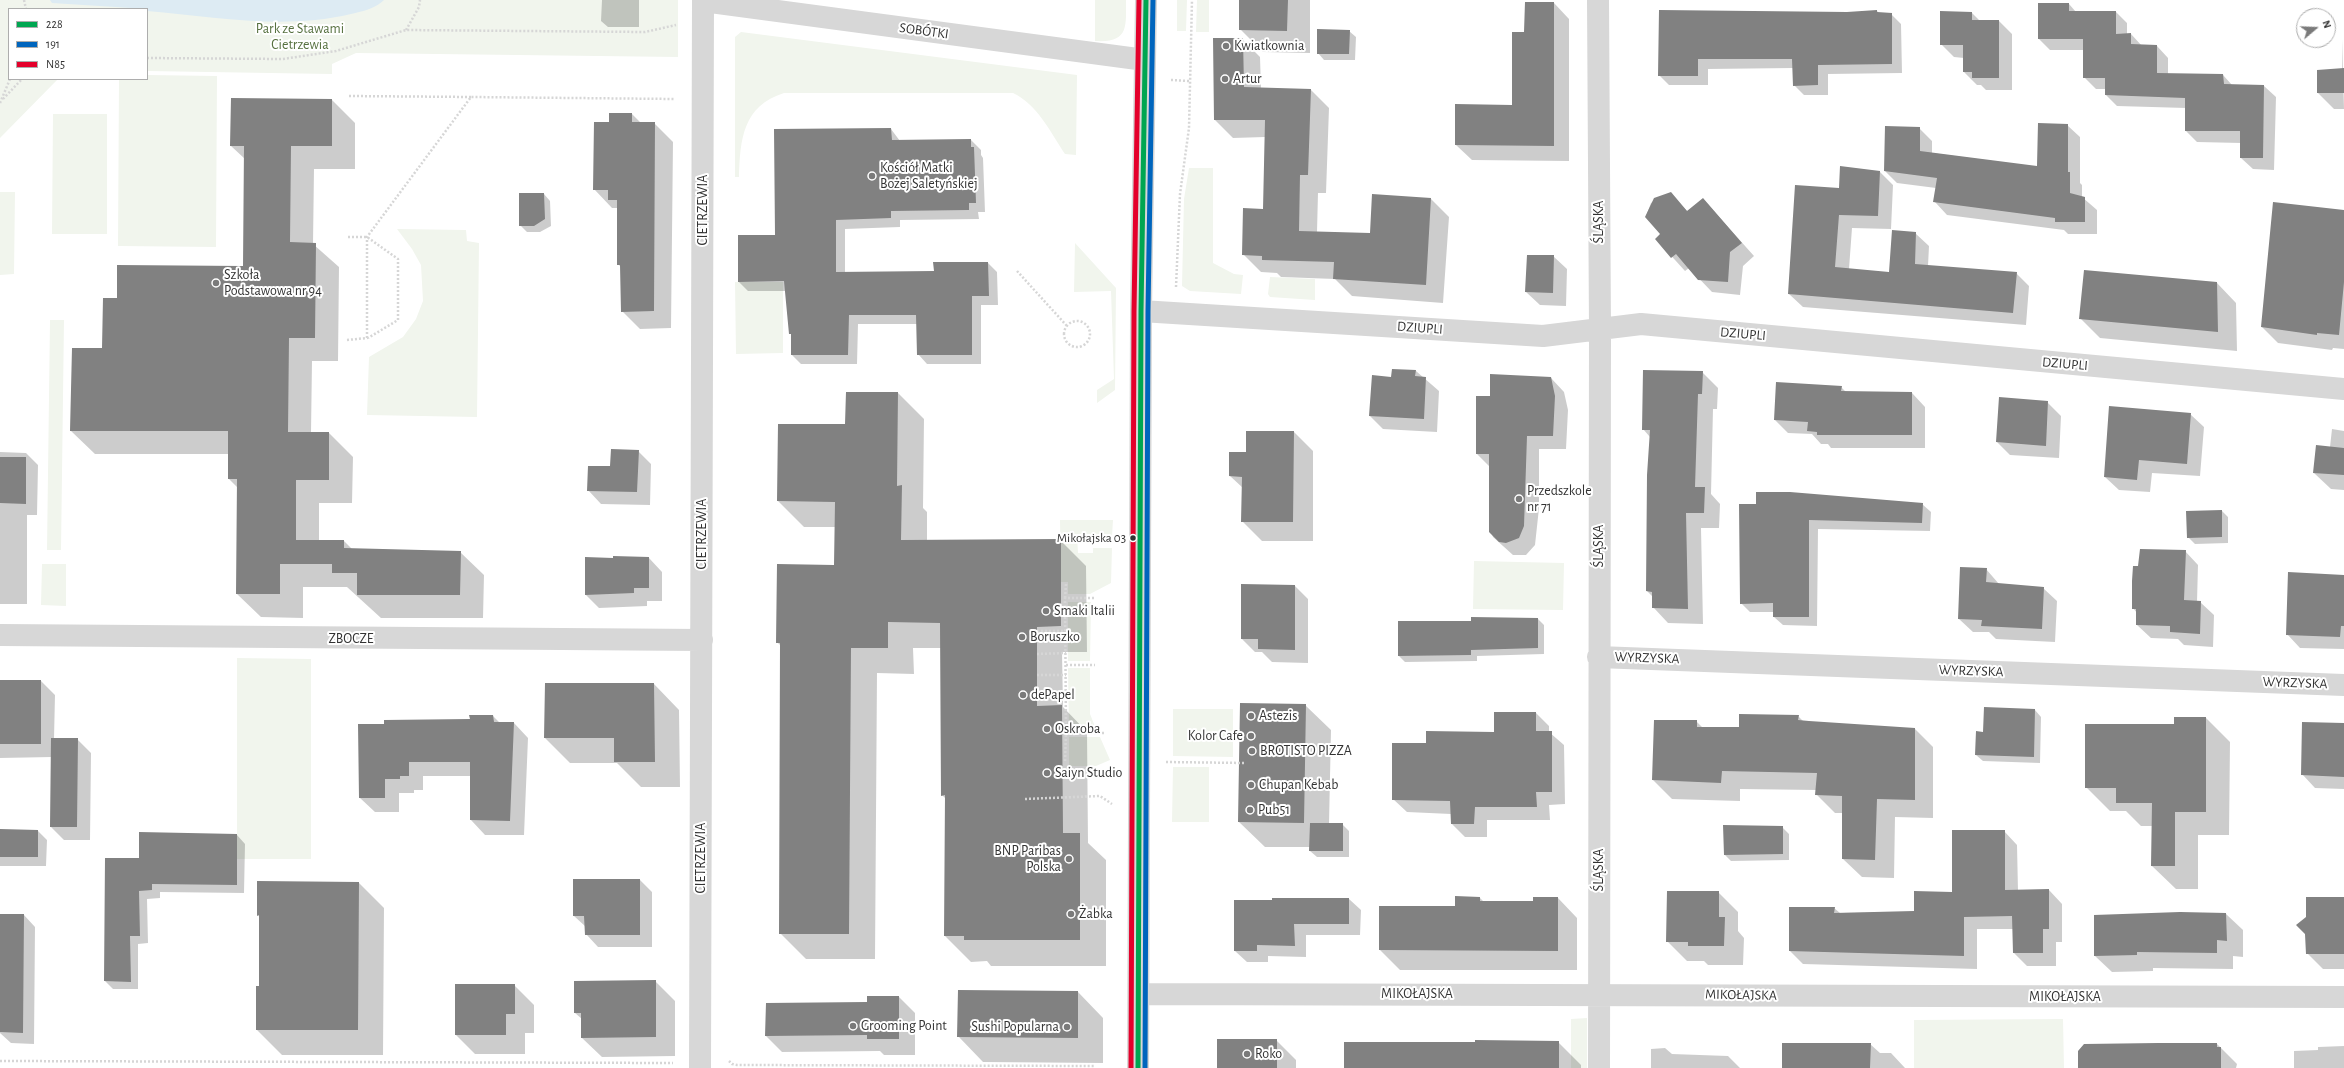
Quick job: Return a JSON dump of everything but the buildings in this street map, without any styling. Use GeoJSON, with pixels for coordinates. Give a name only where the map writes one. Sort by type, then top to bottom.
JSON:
{"type":"FeatureCollection","features":[{"type":"Feature","properties":{"kind":"street","name":"SOBÓTKI"},"geometry":{"type":"LineString","coordinates":[[703,0],[1145,60]]}},
{"type":"Feature","properties":{"kind":"street","name":"CIETRZEWIA"},"geometry":{"type":"LineString","coordinates":[[700,1068],[703,0]]}},
{"type":"Feature","properties":{"kind":"street"},"geometry":{"type":"LineString","coordinates":[[1138,1068],[1141,311],[1146,0]]}},
{"type":"Feature","properties":{"kind":"street","name":"ŚLĄSKA"},"geometry":{"type":"LineString","coordinates":[[1598,0],[1600,330],[1598,656],[1599,1068]]}},
{"type":"Feature","properties":{"kind":"street","name":"DZIUPLI"},"geometry":{"type":"LineString","coordinates":[[1141,311],[1543,336],[1641,324],[2344,389]]}},
{"type":"Feature","properties":{"kind":"street","name":"ZBOCZE"},"geometry":{"type":"LineString","coordinates":[[0,636],[702,640]]}},
{"type":"Feature","properties":{"kind":"street","name":"WYRZYSKA"},"geometry":{"type":"LineString","coordinates":[[1598,656],[2344,685]]}},
{"type":"Feature","properties":{"kind":"street","name":"MIKOŁAJSKA"},"geometry":{"type":"LineString","coordinates":[[1139,994],[2344,997]]}},
{"type":"Feature","properties":{"kind":"path"},"geometry":{"type":"LineString","coordinates":[[406,30],[418,8],[420,0]]}},
{"type":"Feature","properties":{"kind":"path"},"geometry":{"type":"LineString","coordinates":[[1173,312],[1180,194],[1189,128],[1192,0]]}},
{"type":"Feature","properties":{"kind":"path"},"geometry":{"type":"LineString","coordinates":[[148,58],[283,59],[336,51],[406,30],[645,32],[683,23]]}},
{"type":"Feature","properties":{"kind":"path"},"geometry":{"type":"LineString","coordinates":[[3,99],[10,80]]}},
{"type":"Feature","properties":{"kind":"path"},"geometry":{"type":"LineString","coordinates":[[0,103],[21,80]]}},
{"type":"Feature","properties":{"kind":"path"},"geometry":{"type":"LineString","coordinates":[[350,96],[678,98]]}},
{"type":"Feature","properties":{"kind":"path"},"geometry":{"type":"LineString","coordinates":[[367,338],[367,237],[471,97]]}},
{"type":"Feature","properties":{"kind":"path"},"geometry":{"type":"LineString","coordinates":[[347,340],[367,338],[398,320],[398,259],[367,237],[348,237]]}},
{"type":"Feature","properties":{"kind":"path"},"geometry":{"type":"LineString","coordinates":[[1017,271],[1067,326]]}},
{"type":"Feature","properties":{"kind":"path"},"geometry":{"type":"LineString","coordinates":[[1074,321],[1085,324],[1089,331],[1086,343],[1079,346],[1070,345],[1064,334],[1067,326],[1074,321]]}},
{"type":"Feature","properties":{"kind":"path"},"geometry":{"type":"LineString","coordinates":[[1065,761],[1066,584]]}},
{"type":"Feature","properties":{"kind":"path"},"geometry":{"type":"LineString","coordinates":[[1065,598],[1094,598]]}},
{"type":"Feature","properties":{"kind":"path"},"geometry":{"type":"LineString","coordinates":[[1037,631],[1065,631]]}},
{"type":"Feature","properties":{"kind":"path"},"geometry":{"type":"LineString","coordinates":[[1037,654],[1066,654]]}},
{"type":"Feature","properties":{"kind":"path"},"geometry":{"type":"LineString","coordinates":[[1066,665],[1095,665]]}},
{"type":"Feature","properties":{"kind":"path"},"geometry":{"type":"LineString","coordinates":[[1037,675],[1066,675]]}},
{"type":"Feature","properties":{"kind":"path"},"geometry":{"type":"LineString","coordinates":[[1037,694],[1066,695]]}},
{"type":"Feature","properties":{"kind":"path"},"geometry":{"type":"LineString","coordinates":[[1066,733],[1106,734]]}},
{"type":"Feature","properties":{"kind":"path"},"geometry":{"type":"LineString","coordinates":[[1165,762],[1244,763]]}},
{"type":"Feature","properties":{"kind":"path"},"geometry":{"type":"LineString","coordinates":[[1025,799],[1100,796],[1109,801],[1115,807]]}},
{"type":"Feature","properties":{"kind":"path"},"geometry":{"type":"LineString","coordinates":[[727,1057],[732,1064],[737,1065],[1095,1066]]}},
{"type":"Feature","properties":{"kind":"path"},"geometry":{"type":"LineString","coordinates":[[0,1061],[669,1064],[679,1060]]}},
{"type":"Feature","properties":{"kind":"green space","name":"Park ze Stawami Cietrzewia"},"geometry":{"type":"Polygon","coordinates":[[[0,0],[678,0],[678,57],[356,53],[332,64],[332,74],[148,71],[148,8],[8,8],[8,80],[57,80],[0,138],[0,0]]]}},
{"type":"Feature","properties":{"kind":"green space"},"geometry":{"type":"Polygon","coordinates":[[[1095,0],[1126,0],[1125,25],[1120,36],[1106,41],[1095,41],[1095,0]]]}},
{"type":"Feature","properties":{"kind":"green space"},"geometry":{"type":"Polygon","coordinates":[[[1177,0],[1187,0],[1186,31],[1177,31],[1177,0]]]}},
{"type":"Feature","properties":{"kind":"green space"},"geometry":{"type":"Polygon","coordinates":[[[1197,0],[1209,0],[1209,32],[1196,32],[1197,0]]]}},
{"type":"Feature","properties":{"kind":"green space"},"geometry":{"type":"Polygon","coordinates":[[[741,32],[1077,75],[1076,155],[1065,154],[1043,120],[1029,104],[1013,93],[784,93],[770,99],[760,106],[752,115],[746,126],[743,137],[739,177],[735,177],[735,37],[741,32]]]}},
{"type":"Feature","properties":{"kind":"green space"},"geometry":{"type":"Polygon","coordinates":[[[148,75],[217,76],[216,247],[118,246],[119,80],[148,80],[148,75]]]}},
{"type":"Feature","properties":{"kind":"green space"},"geometry":{"type":"Polygon","coordinates":[[[53,114],[107,114],[107,234],[52,234],[53,114]]]}},
{"type":"Feature","properties":{"kind":"green space"},"geometry":{"type":"Polygon","coordinates":[[[1189,168],[1213,168],[1213,263],[1234,274],[1243,275],[1241,294],[1190,291],[1182,286],[1184,199],[1189,168]]]}},
{"type":"Feature","properties":{"kind":"green space"},"geometry":{"type":"Polygon","coordinates":[[[0,192],[15,192],[14,274],[0,275],[0,192]]]}},
{"type":"Feature","properties":{"kind":"green space"},"geometry":{"type":"Polygon","coordinates":[[[397,229],[466,230],[467,241],[479,243],[477,417],[367,415],[369,357],[403,337],[416,319],[423,301],[421,265],[412,249],[397,229]]]}},
{"type":"Feature","properties":{"kind":"green space"},"geometry":{"type":"Polygon","coordinates":[[[1075,243],[1116,288],[1115,390],[1097,403],[1097,390],[1114,379],[1111,291],[1074,292],[1075,243]]]}},
{"type":"Feature","properties":{"kind":"green space"},"geometry":{"type":"Polygon","coordinates":[[[1270,277],[1315,279],[1315,300],[1270,297],[1268,294],[1270,277]]]}},
{"type":"Feature","properties":{"kind":"green space"},"geometry":{"type":"Polygon","coordinates":[[[735,282],[783,282],[783,353],[736,354],[735,282]]]}},
{"type":"Feature","properties":{"kind":"green space"},"geometry":{"type":"Polygon","coordinates":[[[50,320],[64,320],[61,550],[47,550],[50,320]]]}},
{"type":"Feature","properties":{"kind":"green space"},"geometry":{"type":"Polygon","coordinates":[[[1060,520],[1113,520],[1112,536],[1077,534],[1078,553],[1093,553],[1093,548],[1112,548],[1111,583],[1090,594],[1068,594],[1068,582],[1061,582],[1060,520]]]}},
{"type":"Feature","properties":{"kind":"green space"},"geometry":{"type":"Polygon","coordinates":[[[1474,561],[1564,563],[1563,610],[1473,609],[1474,561]]]}},
{"type":"Feature","properties":{"kind":"green space"},"geometry":{"type":"Polygon","coordinates":[[[42,564],[66,564],[66,606],[41,605],[42,564]]]}},
{"type":"Feature","properties":{"kind":"green space"},"geometry":{"type":"Polygon","coordinates":[[[1068,602],[1091,602],[1090,661],[1068,661],[1068,602]]]}},
{"type":"Feature","properties":{"kind":"green space"},"geometry":{"type":"Polygon","coordinates":[[[237,658],[311,659],[311,859],[237,859],[237,658]]]}},
{"type":"Feature","properties":{"kind":"green space"},"geometry":{"type":"Polygon","coordinates":[[[1068,668],[1090,668],[1090,714],[1096,729],[1069,729],[1068,668]]]}},
{"type":"Feature","properties":{"kind":"green space"},"geometry":{"type":"Polygon","coordinates":[[[1173,709],[1233,709],[1233,757],[1173,756],[1173,709]]]}},
{"type":"Feature","properties":{"kind":"green space"},"geometry":{"type":"Polygon","coordinates":[[[1069,737],[1100,737],[1110,760],[1096,766],[1069,766],[1069,737]]]}},
{"type":"Feature","properties":{"kind":"green space"},"geometry":{"type":"Polygon","coordinates":[[[1173,767],[1209,767],[1209,822],[1172,822],[1173,767]]]}},
{"type":"Feature","properties":{"kind":"green space"},"geometry":{"type":"Polygon","coordinates":[[[1587,1018],[1587,1068],[1571,1068],[1571,1019],[1587,1018]]]}},
{"type":"Feature","properties":{"kind":"green space"},"geometry":{"type":"Polygon","coordinates":[[[2063,1019],[2064,1068],[1914,1068],[1914,1020],[2063,1019]]]}},
{"type":"Feature","properties":{"kind":"shaded area"},"geometry":{"type":"Polygon","coordinates":[[[50,0],[384,0],[373,8],[351,14],[326,19],[275,22],[224,19],[148,11],[148,8],[52,3],[50,0]]]}},
{"type":"Feature","properties":{"kind":"transit line","name":"N85"},"geometry":{"type":"LineString","coordinates":[[1131,1068],[1134,311],[1139,0]]}},
{"type":"Feature","properties":{"kind":"transit line","name":"228"},"geometry":{"type":"LineString","coordinates":[[1138,1068],[1141,311],[1146,0]]}},
{"type":"Feature","properties":{"kind":"transit line","name":"191"},"geometry":{"type":"LineString","coordinates":[[1145,1068],[1148,311],[1153,0]]}},
{"type":"Feature","properties":{"kind":"place","name":"Kwiatkownia"},"geometry":{"type":"Point","coordinates":[1226,46]}},
{"type":"Feature","properties":{"kind":"place","name":"Artur"},"geometry":{"type":"Point","coordinates":[1225,79]}},
{"type":"Feature","properties":{"kind":"place","name":"Kościół Matki Bożej Saletyńskiej"},"geometry":{"type":"Point","coordinates":[872,176]}},
{"type":"Feature","properties":{"kind":"place","name":"Szkoła Podstawowa nr 94"},"geometry":{"type":"Point","coordinates":[216,283]}},
{"type":"Feature","properties":{"kind":"place","name":"Przedszkole nr 71"},"geometry":{"type":"Point","coordinates":[1519,499]}},
{"type":"Feature","properties":{"kind":"place","name":"Mikołajska 03"},"geometry":{"type":"Point","coordinates":[1133,538]}},
{"type":"Feature","properties":{"kind":"place","name":"Smaki Italii"},"geometry":{"type":"Point","coordinates":[1046,611]}},
{"type":"Feature","properties":{"kind":"place","name":"Boruszko"},"geometry":{"type":"Point","coordinates":[1022,637]}},
{"type":"Feature","properties":{"kind":"place","name":"dePapel"},"geometry":{"type":"Point","coordinates":[1023,695]}},
{"type":"Feature","properties":{"kind":"place","name":"Astezis"},"geometry":{"type":"Point","coordinates":[1251,716]}},
{"type":"Feature","properties":{"kind":"place","name":"Oskroba"},"geometry":{"type":"Point","coordinates":[1047,729]}},
{"type":"Feature","properties":{"kind":"place","name":"Kolor Cafe"},"geometry":{"type":"Point","coordinates":[1251,736]}},
{"type":"Feature","properties":{"kind":"place","name":"BROTISTO PIZZA"},"geometry":{"type":"Point","coordinates":[1252,751]}},
{"type":"Feature","properties":{"kind":"place","name":"Saiyn Studio"},"geometry":{"type":"Point","coordinates":[1047,773]}},
{"type":"Feature","properties":{"kind":"place","name":"Chupan Kebab"},"geometry":{"type":"Point","coordinates":[1251,785]}},
{"type":"Feature","properties":{"kind":"place","name":"Pub51"},"geometry":{"type":"Point","coordinates":[1250,810]}},
{"type":"Feature","properties":{"kind":"place","name":"BNP Paribas Polska"},"geometry":{"type":"Point","coordinates":[1069,859]}},
{"type":"Feature","properties":{"kind":"place","name":"Żabka"},"geometry":{"type":"Point","coordinates":[1071,914]}},
{"type":"Feature","properties":{"kind":"place","name":"Grooming Point"},"geometry":{"type":"Point","coordinates":[853,1026]}},
{"type":"Feature","properties":{"kind":"place","name":"Sushi Popularna"},"geometry":{"type":"Point","coordinates":[1067,1027]}},
{"type":"Feature","properties":{"kind":"place","name":"Roko"},"geometry":{"type":"Point","coordinates":[1247,1054]}}]}
